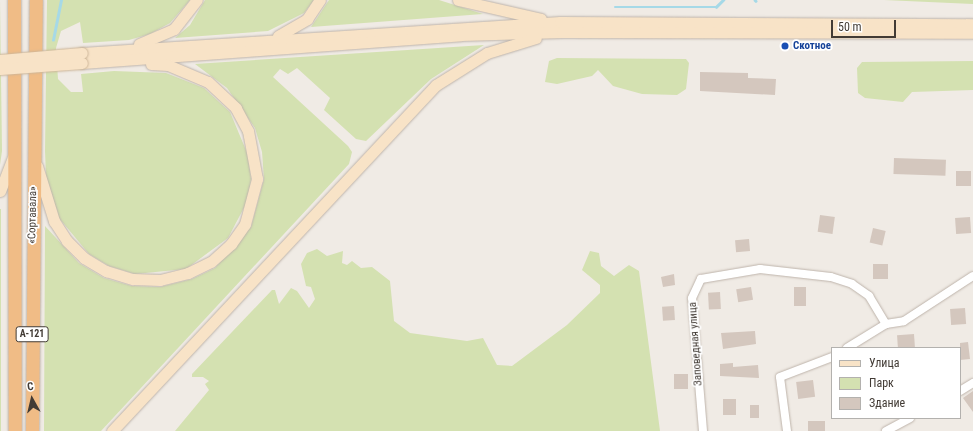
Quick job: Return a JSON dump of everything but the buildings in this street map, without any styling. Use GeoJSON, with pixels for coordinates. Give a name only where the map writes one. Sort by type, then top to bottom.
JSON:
{"type":"FeatureCollection","features":[{"type":"Feature","properties":{"kind":"highway","name":"«Сортавала»"},"geometry":{"type":"LineString","coordinates":[[14,0],[15,431]]}},
{"type":"Feature","properties":{"kind":"highway","name":"«Сортавала»"},"geometry":{"type":"LineString","coordinates":[[32,431],[36,0]]}},
{"type":"Feature","properties":{"kind":"main road"},"geometry":{"type":"LineString","coordinates":[[110,56],[152,41],[174,29],[197,0]]}},
{"type":"Feature","properties":{"kind":"main road"},"geometry":{"type":"LineString","coordinates":[[270,40],[307,19],[320,0]]}},
{"type":"Feature","properties":{"kind":"main road"},"geometry":{"type":"LineString","coordinates":[[458,0],[561,27]]}},
{"type":"Feature","properties":{"kind":"main road"},"geometry":{"type":"LineString","coordinates":[[110,56],[270,40],[561,27],[973,24]]}},
{"type":"Feature","properties":{"kind":"main road"},"geometry":{"type":"LineString","coordinates":[[112,431],[436,85],[487,53],[561,27]]}},
{"type":"Feature","properties":{"kind":"main road"},"geometry":{"type":"LineString","coordinates":[[0,60],[82,58],[439,37],[561,27],[973,33]]}},
{"type":"Feature","properties":{"kind":"main road"},"geometry":{"type":"LineString","coordinates":[[34,152],[54,221],[78,252],[106,271],[133,279],[160,280],[188,273],[211,262],[231,244],[245,224],[257,179],[248,131],[236,108],[208,82],[189,72],[168,65],[110,56]]}},
{"type":"Feature","properties":{"kind":"main road"},"geometry":{"type":"LineString","coordinates":[[0,69],[82,58]]}},
{"type":"Feature","properties":{"kind":"main road"},"geometry":{"type":"LineString","coordinates":[[0,191],[15,152]]}},
{"type":"Feature","properties":{"kind":"street","name":"Заповедная улица"},"geometry":{"type":"LineString","coordinates":[[703,431],[692,298],[701,279],[760,269],[831,277],[852,284],[869,296],[886,324]]}},
{"type":"Feature","properties":{"kind":"street"},"geometry":{"type":"LineString","coordinates":[[850,347],[886,324],[904,321],[973,276]]}},
{"type":"Feature","properties":{"kind":"street"},"geometry":{"type":"LineString","coordinates":[[787,431],[780,377],[818,366],[831,358]]}},
{"type":"Feature","properties":{"kind":"street"},"geometry":{"type":"LineString","coordinates":[[961,389],[973,383]]}},
{"type":"Feature","properties":{"kind":"street"},"geometry":{"type":"LineString","coordinates":[[886,431],[908,419]]}},
{"type":"Feature","properties":{"kind":"green space"},"geometry":{"type":"Polygon","coordinates":[[[0,0],[2,151],[0,165],[0,0]]]}},
{"type":"Feature","properties":{"kind":"green space"},"geometry":{"type":"Polygon","coordinates":[[[47,0],[190,0],[170,23],[150,34],[129,40],[83,43],[80,22],[61,31],[56,48],[58,79],[71,92],[83,92],[81,74],[114,71],[166,73],[204,88],[230,112],[248,155],[251,179],[248,200],[228,238],[186,269],[135,274],[109,266],[89,254],[59,218],[46,176],[47,0]]]}},
{"type":"Feature","properties":{"kind":"green space"},"geometry":{"type":"Polygon","coordinates":[[[205,0],[314,0],[304,13],[268,31],[175,38],[190,25],[205,0]]]}},
{"type":"Feature","properties":{"kind":"green space"},"geometry":{"type":"Polygon","coordinates":[[[329,0],[439,0],[483,14],[311,27],[329,0]]]}},
{"type":"Feature","properties":{"kind":"green space"},"geometry":{"type":"Polygon","coordinates":[[[884,0],[973,0],[973,4],[884,0]]]}},
{"type":"Feature","properties":{"kind":"green space"},"geometry":{"type":"Polygon","coordinates":[[[484,45],[431,79],[366,141],[356,139],[324,110],[330,98],[297,68],[288,74],[280,69],[273,77],[348,146],[352,152],[349,164],[101,431],[44,431],[45,226],[79,263],[104,278],[132,286],[160,287],[192,279],[215,268],[251,227],[264,179],[262,152],[255,128],[227,88],[195,64],[484,45]]]}},
{"type":"Feature","properties":{"kind":"green space"},"geometry":{"type":"Polygon","coordinates":[[[557,58],[686,59],[689,63],[686,89],[677,95],[642,94],[613,86],[598,70],[592,76],[557,84],[545,82],[549,61],[557,58]]]}},
{"type":"Feature","properties":{"kind":"green space"},"geometry":{"type":"Polygon","coordinates":[[[973,61],[973,90],[912,92],[903,102],[865,98],[858,93],[857,68],[862,62],[973,61]]]}},
{"type":"Feature","properties":{"kind":"green space"},"geometry":{"type":"Polygon","coordinates":[[[0,209],[1,431],[0,431],[0,209]]]}},
{"type":"Feature","properties":{"kind":"green space"},"geometry":{"type":"Polygon","coordinates":[[[317,249],[327,256],[343,251],[342,263],[347,265],[352,261],[361,268],[372,267],[390,281],[394,321],[410,333],[467,341],[483,338],[497,365],[512,366],[567,325],[600,293],[600,285],[582,270],[590,251],[599,253],[601,266],[614,276],[629,265],[639,271],[660,431],[175,431],[209,390],[205,384],[209,381],[203,377],[192,377],[192,374],[272,290],[275,290],[279,304],[291,288],[297,291],[309,308],[315,299],[311,287],[306,286],[301,264],[307,253],[317,249]]]}},
{"type":"Feature","properties":{"kind":"waterway"},"geometry":{"type":"LineString","coordinates":[[53,40],[61,0]]}},
{"type":"Feature","properties":{"kind":"waterway"},"geometry":{"type":"LineString","coordinates":[[615,7],[716,7],[723,0]]}},
{"type":"Feature","properties":{"kind":"place","name":"Скотное"},"geometry":{"type":"Point","coordinates":[785,46]}}]}
